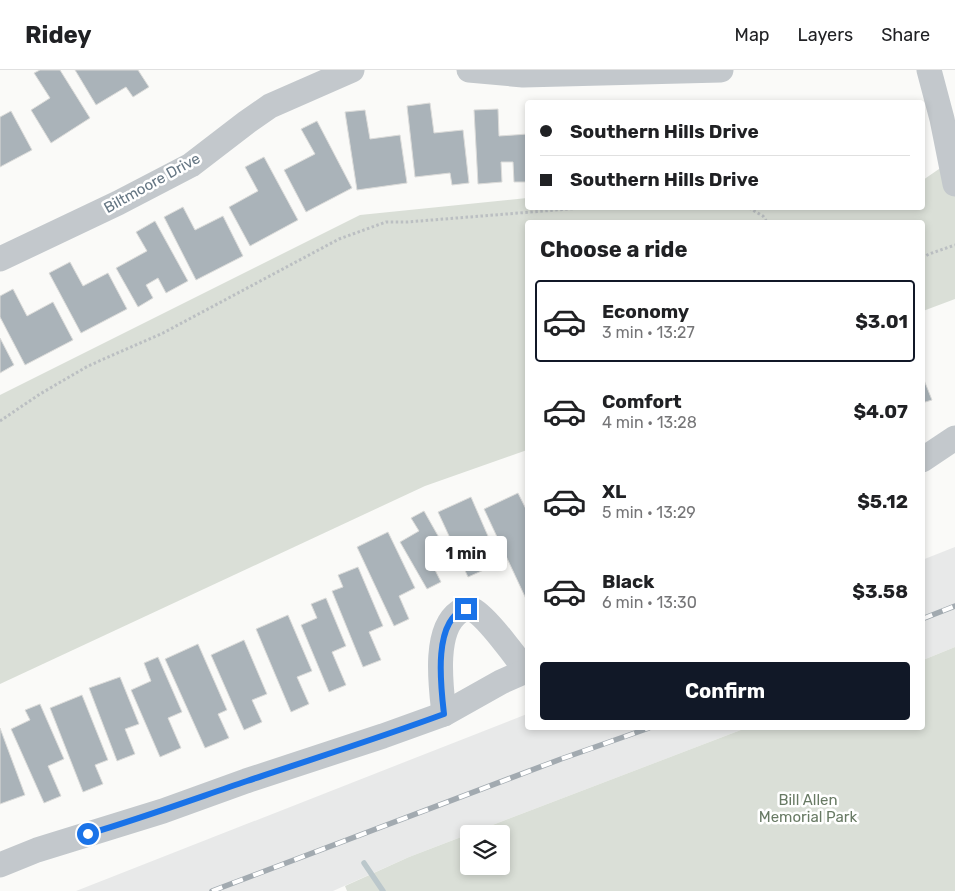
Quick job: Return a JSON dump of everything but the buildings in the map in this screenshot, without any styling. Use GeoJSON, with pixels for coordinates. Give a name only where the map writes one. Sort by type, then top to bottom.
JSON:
{"type":"FeatureCollection","features":[{"type":"Feature","properties":{"kind":"street","name":"Biltmoore Drive"},"geometry":{"type":"LineString","coordinates":[[0,260],[118,203],[191,165],[270,106],[352,70]]}},
{"type":"Feature","properties":{"kind":"street"},"geometry":{"type":"LineString","coordinates":[[469,70],[524,75],[721,70]]}},
{"type":"Feature","properties":{"kind":"street"},"geometry":{"type":"LineString","coordinates":[[929,70],[955,184]]}},
{"type":"Feature","properties":{"kind":"street"},"geometry":{"type":"LineString","coordinates":[[925,458],[955,438]]}},
{"type":"Feature","properties":{"kind":"street"},"geometry":{"type":"LineString","coordinates":[[444,714],[441,674],[443,642],[449,622],[462,610],[470,610],[477,613],[525,668]]}},
{"type":"Feature","properties":{"kind":"street"},"geometry":{"type":"LineString","coordinates":[[0,865],[37,850],[163,811],[444,714],[501,682],[525,672]]}},
{"type":"Feature","properties":{"kind":"path"},"geometry":{"type":"LineString","coordinates":[[0,421],[40,394],[88,366],[172,328],[340,238],[386,222],[556,210]]}},
{"type":"Feature","properties":{"kind":"path"},"geometry":{"type":"LineString","coordinates":[[752,210],[763,216],[766,220]]}},
{"type":"Feature","properties":{"kind":"path"},"geometry":{"type":"LineString","coordinates":[[925,256],[955,245]]}},
{"type":"Feature","properties":{"kind":"shaded area"},"geometry":{"type":"Polygon","coordinates":[[[955,547],[955,647],[925,659],[925,559],[955,547]]]}},
{"type":"Feature","properties":{"kind":"shaded area"},"geometry":{"type":"Polygon","coordinates":[[[525,715],[525,730],[741,730],[493,825],[460,825],[460,837],[409,857],[333,891],[76,891],[525,715]]]}},
{"type":"Feature","properties":{"kind":"green space"},"geometry":{"type":"Polygon","coordinates":[[[955,158],[955,299],[925,310],[925,220],[525,220],[525,451],[425,486],[0,684],[0,395],[360,215],[525,198],[525,210],[925,210],[925,179],[955,158]]]}},
{"type":"Feature","properties":{"kind":"green space","name":"Bill Allen Memorial Park"},"geometry":{"type":"Polygon","coordinates":[[[955,647],[955,891],[347,891],[345,886],[409,857],[460,837],[460,875],[510,875],[510,825],[493,825],[741,730],[925,730],[925,659],[955,647]]]}},
{"type":"Feature","properties":{"kind":"waterway"},"geometry":{"type":"LineString","coordinates":[[364,863],[383,891]]}},
{"type":"Feature","properties":{"kind":"railway"},"geometry":{"type":"LineString","coordinates":[[925,618],[955,606]]}},
{"type":"Feature","properties":{"kind":"railway"},"geometry":{"type":"LineString","coordinates":[[212,891],[561,759],[643,730]]}},
{"type":"Feature","properties":{"kind":"route"},"geometry":{"type":"LineString","coordinates":[[88,834],[163,811],[444,714],[441,690],[443,642],[449,622],[454,616],[466,609]]}}]}
